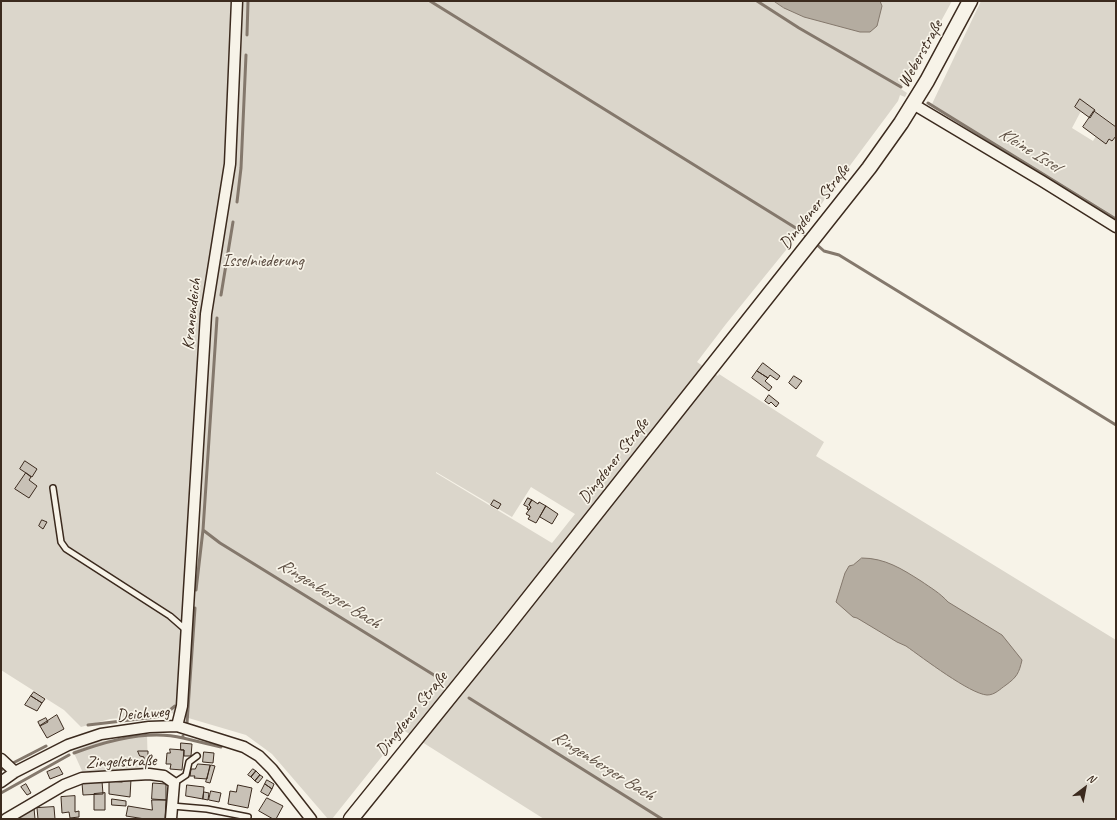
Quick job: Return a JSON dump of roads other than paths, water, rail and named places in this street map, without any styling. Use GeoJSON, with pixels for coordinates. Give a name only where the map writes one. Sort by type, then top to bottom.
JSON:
{"type":"FeatureCollection","features":[{"type":"Feature","properties":{"kind":"main road","name":"Weberstraße"},"geometry":{"type":"LineString","coordinates":[[901,123],[946,49],[970,1]]}},
{"type":"Feature","properties":{"kind":"main road","name":"Dingdener Straße"},"geometry":{"type":"LineString","coordinates":[[351,819],[502,632],[812,241],[869,168],[901,123]]}},
{"type":"Feature","properties":{"kind":"street","name":"Kranendeich"},"geometry":{"type":"LineString","coordinates":[[177,726],[182,706],[190,551],[206,314],[230,164],[238,1]]}},
{"type":"Feature","properties":{"kind":"street"},"geometry":{"type":"LineString","coordinates":[[913,104],[1116,227]]}},
{"type":"Feature","properties":{"kind":"street","name":"Deichweg"},"geometry":{"type":"LineString","coordinates":[[1,782],[15,772],[68,744],[101,734],[149,727],[177,726],[244,747],[259,756],[272,769],[311,819]]}},
{"type":"Feature","properties":{"kind":"street"},"geometry":{"type":"LineString","coordinates":[[1,759],[15,772]]}},
{"type":"Feature","properties":{"kind":"street","name":"Zingelstraße"},"geometry":{"type":"LineString","coordinates":[[6,819],[64,785],[82,778],[150,774],[164,776],[174,783],[171,819]]}},
{"type":"Feature","properties":{"kind":"lane"},"geometry":{"type":"LineString","coordinates":[[53,488],[61,542],[66,549],[170,616],[187,631]]}},
{"type":"Feature","properties":{"kind":"lane","name":"Zingelstraße"},"geometry":{"type":"LineString","coordinates":[[174,783],[186,775],[189,762],[197,756]]}},
{"type":"Feature","properties":{"kind":"lane"},"geometry":{"type":"LineString","coordinates":[[172,806],[207,809],[248,817]]}},
{"type":"Feature","properties":{"kind":"waterway"},"geometry":{"type":"LineString","coordinates":[[247,35],[248,1]]}},
{"type":"Feature","properties":{"kind":"waterway"},"geometry":{"type":"LineString","coordinates":[[430,1],[799,230],[809,239]]}},
{"type":"Feature","properties":{"kind":"waterway","name":"Kleine Issel"},"geometry":{"type":"LineString","coordinates":[[757,1],[799,28],[901,87]]}},
{"type":"Feature","properties":{"kind":"waterway"},"geometry":{"type":"LineString","coordinates":[[237,202],[241,168],[246,55]]}},
{"type":"Feature","properties":{"kind":"waterway","name":"Kleine Issel"},"geometry":{"type":"LineString","coordinates":[[928,103],[1116,219]]}},
{"type":"Feature","properties":{"kind":"waterway"},"geometry":{"type":"LineString","coordinates":[[221,295],[233,222]]}},
{"type":"Feature","properties":{"kind":"waterway"},"geometry":{"type":"LineString","coordinates":[[815,243],[824,251],[839,255],[1116,425]]}},
{"type":"Feature","properties":{"kind":"waterway","name":"Ringenberger Bach"},"geometry":{"type":"LineString","coordinates":[[196,590],[203,530],[217,318]]}},
{"type":"Feature","properties":{"kind":"waterway","name":"Ringenberger Bach"},"geometry":{"type":"LineString","coordinates":[[203,530],[220,543],[442,680]]}},
{"type":"Feature","properties":{"kind":"waterway"},"geometry":{"type":"LineString","coordinates":[[187,723],[195,608]]}},
{"type":"Feature","properties":{"kind":"waterway","name":"Ringenberger Bach"},"geometry":{"type":"LineString","coordinates":[[469,698],[662,819]]}},
{"type":"Feature","properties":{"kind":"waterway"},"geometry":{"type":"LineString","coordinates":[[88,725],[156,717],[165,714],[175,706]]}},
{"type":"Feature","properties":{"kind":"waterway"},"geometry":{"type":"LineString","coordinates":[[74,753],[100,744],[127,738],[156,735],[183,738],[183,736]]}},
{"type":"Feature","properties":{"kind":"waterway"},"geometry":{"type":"LineString","coordinates":[[183,738],[221,747]]}},
{"type":"Feature","properties":{"kind":"waterway"},"geometry":{"type":"LineString","coordinates":[[13,763],[46,746]]}},
{"type":"Feature","properties":{"kind":"waterway"},"geometry":{"type":"LineString","coordinates":[[1,793],[69,755]]}},
{"type":"Feature","properties":{"kind":"park label","name":"Isselniederung"},"geometry":{"type":"Point","coordinates":[263,262]}}]}
